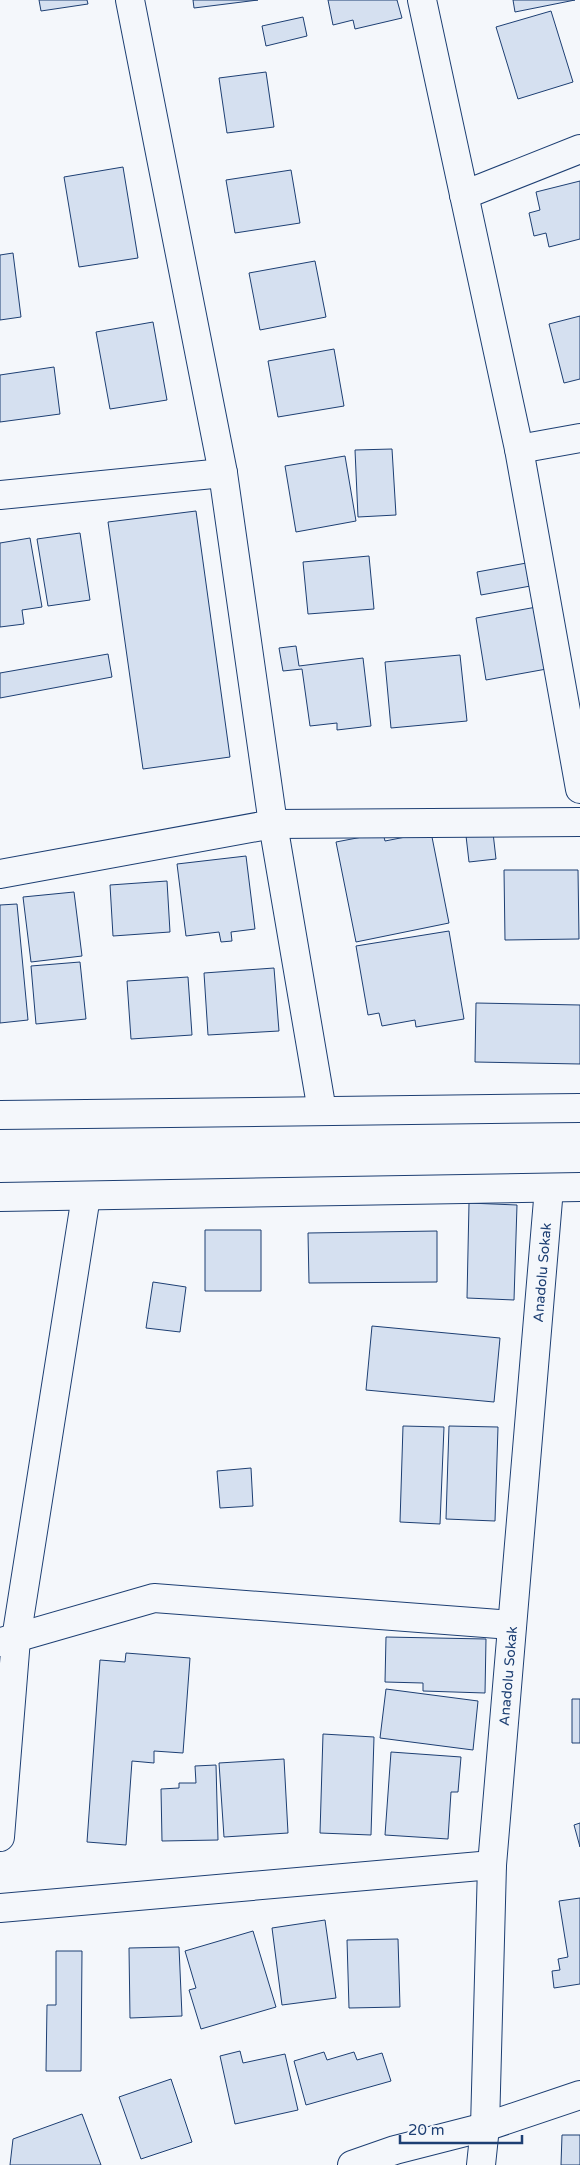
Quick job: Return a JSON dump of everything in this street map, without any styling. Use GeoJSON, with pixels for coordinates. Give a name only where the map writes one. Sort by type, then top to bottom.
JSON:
{"type":"FeatureCollection","features":[{"type":"Feature","properties":{"kind":"street"},"geometry":{"type":"LineString","coordinates":[[130,0],[223,472],[273,824],[322,1111]]}},
{"type":"Feature","properties":{"kind":"street"},"geometry":{"type":"LineString","coordinates":[[422,0],[519,450],[580,789]]}},
{"type":"Feature","properties":{"kind":"street"},"geometry":{"type":"LineString","coordinates":[[464,195],[580,149]]}},
{"type":"Feature","properties":{"kind":"street"},"geometry":{"type":"LineString","coordinates":[[519,450],[580,438]]}},
{"type":"Feature","properties":{"kind":"street"},"geometry":{"type":"LineString","coordinates":[[0,495],[223,472]]}},
{"type":"Feature","properties":{"kind":"street"},"geometry":{"type":"LineString","coordinates":[[0,874],[273,824],[580,822]]}},
{"type":"Feature","properties":{"kind":"street"},"geometry":{"type":"LineString","coordinates":[[0,1115],[580,1108]]}},
{"type":"Feature","properties":{"kind":"street"},"geometry":{"type":"LineString","coordinates":[[0,1197],[580,1187]]}},
{"type":"Feature","properties":{"kind":"street","name":"Anadolu Sokak"},"geometry":{"type":"LineString","coordinates":[[481,2165],[485,2127],[492,1865],[549,1188]]}},
{"type":"Feature","properties":{"kind":"street"},"geometry":{"type":"LineString","coordinates":[[0,1837],[8,1641],[86,1196]]}},
{"type":"Feature","properties":{"kind":"street"},"geometry":{"type":"LineString","coordinates":[[8,1641],[154,1598],[512,1625]]}},
{"type":"Feature","properties":{"kind":"street"},"geometry":{"type":"LineString","coordinates":[[0,1908],[492,1865]]}},
{"type":"Feature","properties":{"kind":"street"},"geometry":{"type":"LineString","coordinates":[[352,2165],[395,2150],[485,2127],[580,2096]]}},
{"type":"Feature","properties":{"kind":"building"},"geometry":{"type":"Polygon","coordinates":[[[39,0],[87,0],[88,4],[41,11],[39,0]]]}},
{"type":"Feature","properties":{"kind":"building"},"geometry":{"type":"Polygon","coordinates":[[[193,0],[258,0],[194,8],[193,0]]]}},
{"type":"Feature","properties":{"kind":"building"},"geometry":{"type":"Polygon","coordinates":[[[328,0],[397,0],[402,18],[355,29],[353,20],[333,25],[328,0]]]}},
{"type":"Feature","properties":{"kind":"building"},"geometry":{"type":"Polygon","coordinates":[[[513,0],[575,0],[515,12],[513,0]]]}},
{"type":"Feature","properties":{"kind":"building"},"geometry":{"type":"Polygon","coordinates":[[[551,11],[573,82],[518,99],[496,27],[551,11]]]}},
{"type":"Feature","properties":{"kind":"building"},"geometry":{"type":"Polygon","coordinates":[[[303,17],[307,36],[266,46],[262,26],[303,17]]]}},
{"type":"Feature","properties":{"kind":"building"},"geometry":{"type":"Polygon","coordinates":[[[266,72],[274,127],[227,133],[219,78],[266,72]]]}},
{"type":"Feature","properties":{"kind":"building"},"geometry":{"type":"Polygon","coordinates":[[[123,167],[138,258],[79,267],[64,177],[123,167]]]}},
{"type":"Feature","properties":{"kind":"building"},"geometry":{"type":"Polygon","coordinates":[[[291,170],[300,223],[235,233],[226,180],[291,170]]]}},
{"type":"Feature","properties":{"kind":"building"},"geometry":{"type":"Polygon","coordinates":[[[580,181],[580,239],[549,247],[546,233],[534,236],[529,213],[540,210],[536,192],[580,181]]]}},
{"type":"Feature","properties":{"kind":"building"},"geometry":{"type":"Polygon","coordinates":[[[13,253],[21,317],[0,320],[0,255],[13,253]]]}},
{"type":"Feature","properties":{"kind":"building"},"geometry":{"type":"Polygon","coordinates":[[[315,261],[326,317],[260,330],[249,273],[315,261]]]}},
{"type":"Feature","properties":{"kind":"building"},"geometry":{"type":"Polygon","coordinates":[[[580,316],[580,379],[564,383],[549,324],[580,316]]]}},
{"type":"Feature","properties":{"kind":"building"},"geometry":{"type":"Polygon","coordinates":[[[153,322],[167,400],[110,409],[96,332],[153,322]]]}},
{"type":"Feature","properties":{"kind":"building"},"geometry":{"type":"Polygon","coordinates":[[[334,349],[344,406],[278,417],[268,361],[334,349]]]}},
{"type":"Feature","properties":{"kind":"building"},"geometry":{"type":"Polygon","coordinates":[[[54,367],[60,414],[0,422],[0,375],[54,367]]]}},
{"type":"Feature","properties":{"kind":"building"},"geometry":{"type":"Polygon","coordinates":[[[392,449],[396,515],[358,517],[355,450],[392,449]]]}},
{"type":"Feature","properties":{"kind":"building"},"geometry":{"type":"Polygon","coordinates":[[[345,456],[356,521],[296,532],[285,466],[345,456]]]}},
{"type":"Feature","properties":{"kind":"building"},"geometry":{"type":"Polygon","coordinates":[[[196,511],[230,757],[143,769],[108,522],[196,511]]]}},
{"type":"Feature","properties":{"kind":"building"},"geometry":{"type":"Polygon","coordinates":[[[80,533],[90,600],[48,606],[37,539],[80,533]]]}},
{"type":"Feature","properties":{"kind":"building"},"geometry":{"type":"Polygon","coordinates":[[[30,538],[42,607],[22,610],[24,624],[0,627],[0,543],[30,538]]]}},
{"type":"Feature","properties":{"kind":"building"},"geometry":{"type":"Polygon","coordinates":[[[369,556],[374,609],[308,614],[303,562],[369,556]]]}},
{"type":"Feature","properties":{"kind":"building"},"geometry":{"type":"Polygon","coordinates":[[[532,562],[536,585],[481,595],[477,572],[532,562]]]}},
{"type":"Feature","properties":{"kind":"building"},"geometry":{"type":"Polygon","coordinates":[[[542,606],[552,668],[486,680],[476,618],[542,606]]]}},
{"type":"Feature","properties":{"kind":"building"},"geometry":{"type":"Polygon","coordinates":[[[296,646],[299,666],[363,658],[371,726],[337,730],[337,723],[310,726],[302,669],[283,671],[279,648],[296,646]]]}},
{"type":"Feature","properties":{"kind":"building"},"geometry":{"type":"Polygon","coordinates":[[[108,654],[112,677],[0,698],[0,673],[108,654]]]}},
{"type":"Feature","properties":{"kind":"building"},"geometry":{"type":"Polygon","coordinates":[[[460,655],[467,721],[391,728],[385,662],[460,655]]]}},
{"type":"Feature","properties":{"kind":"building"},"geometry":{"type":"Polygon","coordinates":[[[492,824],[496,859],[469,862],[465,827],[492,824]]]}},
{"type":"Feature","properties":{"kind":"building"},"geometry":{"type":"Polygon","coordinates":[[[431,832],[449,923],[356,942],[336,842],[383,833],[385,841],[431,832]]]}},
{"type":"Feature","properties":{"kind":"building"},"geometry":{"type":"Polygon","coordinates":[[[246,856],[255,929],[231,932],[232,941],[221,942],[219,932],[186,936],[177,864],[246,856]]]}},
{"type":"Feature","properties":{"kind":"building"},"geometry":{"type":"Polygon","coordinates":[[[504,870],[578,870],[579,939],[505,940],[504,870]]]}},
{"type":"Feature","properties":{"kind":"building"},"geometry":{"type":"Polygon","coordinates":[[[167,881],[170,932],[113,936],[110,885],[167,881]]]}},
{"type":"Feature","properties":{"kind":"building"},"geometry":{"type":"Polygon","coordinates":[[[74,892],[82,956],[31,962],[23,897],[74,892]]]}},
{"type":"Feature","properties":{"kind":"building"},"geometry":{"type":"Polygon","coordinates":[[[17,904],[28,1020],[0,1023],[0,905],[17,904]]]}},
{"type":"Feature","properties":{"kind":"building"},"geometry":{"type":"Polygon","coordinates":[[[449,931],[464,1019],[416,1027],[415,1020],[382,1026],[379,1013],[368,1015],[356,946],[449,931]]]}},
{"type":"Feature","properties":{"kind":"building"},"geometry":{"type":"Polygon","coordinates":[[[80,962],[86,1019],[36,1024],[31,966],[80,962]]]}},
{"type":"Feature","properties":{"kind":"building"},"geometry":{"type":"Polygon","coordinates":[[[274,968],[279,1031],[208,1035],[204,973],[274,968]]]}},
{"type":"Feature","properties":{"kind":"building"},"geometry":{"type":"Polygon","coordinates":[[[188,977],[192,1035],[131,1039],[127,981],[188,977]]]}},
{"type":"Feature","properties":{"kind":"building"},"geometry":{"type":"Polygon","coordinates":[[[476,1003],[580,1005],[580,1064],[475,1062],[476,1003]]]}},
{"type":"Feature","properties":{"kind":"building"},"geometry":{"type":"Polygon","coordinates":[[[469,1203],[517,1205],[514,1300],[467,1298],[469,1203]]]}},
{"type":"Feature","properties":{"kind":"building"},"geometry":{"type":"Polygon","coordinates":[[[205,1230],[261,1230],[261,1291],[205,1291],[205,1230]]]}},
{"type":"Feature","properties":{"kind":"building"},"geometry":{"type":"Polygon","coordinates":[[[437,1231],[437,1282],[309,1283],[308,1233],[437,1231]]]}},
{"type":"Feature","properties":{"kind":"building"},"geometry":{"type":"Polygon","coordinates":[[[153,1282],[186,1287],[180,1332],[146,1328],[153,1282]]]}},
{"type":"Feature","properties":{"kind":"building"},"geometry":{"type":"Polygon","coordinates":[[[372,1326],[500,1338],[494,1402],[366,1390],[372,1326]]]}},
{"type":"Feature","properties":{"kind":"building"},"geometry":{"type":"Polygon","coordinates":[[[403,1426],[444,1427],[440,1524],[400,1522],[403,1426]]]}},
{"type":"Feature","properties":{"kind":"building"},"geometry":{"type":"Polygon","coordinates":[[[449,1426],[498,1427],[495,1521],[446,1519],[449,1426]]]}},
{"type":"Feature","properties":{"kind":"building"},"geometry":{"type":"Polygon","coordinates":[[[251,1468],[253,1506],[220,1508],[217,1471],[251,1468]]]}},
{"type":"Feature","properties":{"kind":"building"},"geometry":{"type":"Polygon","coordinates":[[[386,1637],[486,1639],[485,1693],[423,1691],[423,1683],[385,1682],[386,1637]]]}},
{"type":"Feature","properties":{"kind":"building"},"geometry":{"type":"Polygon","coordinates":[[[126,1653],[190,1658],[183,1753],[154,1751],[154,1763],[132,1761],[126,1845],[87,1842],[100,1660],[125,1662],[126,1653]]]}},
{"type":"Feature","properties":{"kind":"building"},"geometry":{"type":"Polygon","coordinates":[[[386,1689],[478,1701],[473,1750],[380,1738],[386,1689]]]}},
{"type":"Feature","properties":{"kind":"building"},"geometry":{"type":"Polygon","coordinates":[[[572,1699],[580,1699],[580,1743],[572,1743],[572,1699]]]}},
{"type":"Feature","properties":{"kind":"building"},"geometry":{"type":"Polygon","coordinates":[[[323,1734],[374,1737],[371,1835],[320,1833],[323,1734]]]}},
{"type":"Feature","properties":{"kind":"building"},"geometry":{"type":"Polygon","coordinates":[[[391,1752],[461,1757],[458,1792],[451,1792],[448,1839],[385,1835],[391,1752]]]}},
{"type":"Feature","properties":{"kind":"building"},"geometry":{"type":"Polygon","coordinates":[[[284,1759],[288,1833],[224,1837],[219,1763],[284,1759]]]}},
{"type":"Feature","properties":{"kind":"building"},"geometry":{"type":"Polygon","coordinates":[[[216,1765],[218,1840],[162,1841],[161,1789],[179,1788],[179,1783],[196,1783],[195,1766],[216,1765]]]}},
{"type":"Feature","properties":{"kind":"building"},"geometry":{"type":"Polygon","coordinates":[[[580,1823],[580,1847],[574,1825],[580,1823]]]}},
{"type":"Feature","properties":{"kind":"building"},"geometry":{"type":"Polygon","coordinates":[[[580,1898],[580,1984],[554,1988],[552,1971],[560,1970],[558,1959],[568,1957],[559,1901],[580,1898]]]}},
{"type":"Feature","properties":{"kind":"building"},"geometry":{"type":"Polygon","coordinates":[[[325,1920],[336,1998],[282,2005],[272,1928],[325,1920]]]}},
{"type":"Feature","properties":{"kind":"building"},"geometry":{"type":"Polygon","coordinates":[[[253,1931],[276,2007],[201,2029],[189,1990],[196,1988],[185,1951],[253,1931]]]}},
{"type":"Feature","properties":{"kind":"building"},"geometry":{"type":"Polygon","coordinates":[[[398,1939],[400,2007],[349,2008],[347,1940],[398,1939]]]}},
{"type":"Feature","properties":{"kind":"building"},"geometry":{"type":"Polygon","coordinates":[[[179,1947],[182,2016],[130,2018],[129,1948],[179,1947]]]}},
{"type":"Feature","properties":{"kind":"building"},"geometry":{"type":"Polygon","coordinates":[[[56,1951],[82,1951],[81,2071],[46,2071],[47,2005],[56,2005],[56,1951]]]}},
{"type":"Feature","properties":{"kind":"building"},"geometry":{"type":"Polygon","coordinates":[[[240,2051],[243,2063],[285,2054],[298,2110],[235,2124],[220,2056],[240,2051]]]}},
{"type":"Feature","properties":{"kind":"building"},"geometry":{"type":"Polygon","coordinates":[[[324,2052],[327,2060],[354,2052],[357,2060],[382,2053],[391,2081],[306,2105],[294,2061],[324,2052]]]}},
{"type":"Feature","properties":{"kind":"building"},"geometry":{"type":"Polygon","coordinates":[[[171,2079],[192,2142],[141,2159],[119,2097],[171,2079]]]}},
{"type":"Feature","properties":{"kind":"building"},"geometry":{"type":"Polygon","coordinates":[[[82,2114],[101,2165],[10,2165],[13,2139],[82,2114]]]}},
{"type":"Feature","properties":{"kind":"building"},"geometry":{"type":"Polygon","coordinates":[[[562,2135],[580,2135],[580,2165],[561,2165],[562,2135]]]}}]}
